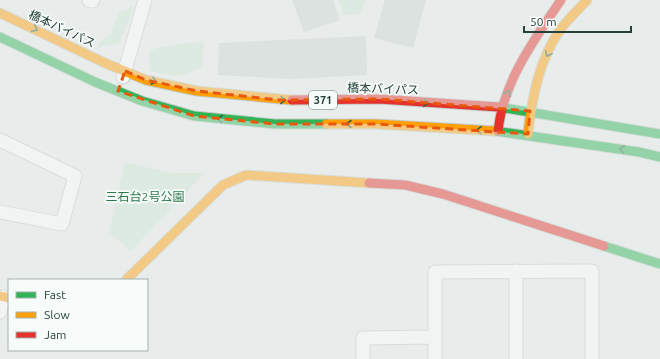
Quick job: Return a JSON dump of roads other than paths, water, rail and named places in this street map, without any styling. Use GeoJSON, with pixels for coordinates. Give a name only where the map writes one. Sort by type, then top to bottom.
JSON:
{"type":"FeatureCollection","features":[{"type":"Feature","properties":{"kind":"main road"},"geometry":{"type":"LineString","coordinates":[[498,131],[501,107],[539,31],[561,0]]}},
{"type":"Feature","properties":{"kind":"main road"},"geometry":{"type":"LineString","coordinates":[[528,134],[530,111],[540,72],[557,34],[587,0]]}},
{"type":"Feature","properties":{"kind":"main road","name":"橋本バイパス"},"geometry":{"type":"LineString","coordinates":[[0,13],[146,80],[198,91],[279,100],[379,99],[501,107],[660,134]]}},
{"type":"Feature","properties":{"kind":"main road","name":"371"},"geometry":{"type":"LineString","coordinates":[[0,37],[142,101],[194,116],[275,124],[375,124],[498,131],[528,134],[660,157]]}},
{"type":"Feature","properties":{"kind":"main road"},"geometry":{"type":"LineString","coordinates":[[127,279],[223,185],[246,174],[405,185],[443,194],[660,264]]}},
{"type":"Feature","properties":{"kind":"street"},"geometry":{"type":"LineString","coordinates":[[118,91],[145,0]]}},
{"type":"Feature","properties":{"kind":"street"},"geometry":{"type":"LineString","coordinates":[[0,140],[75,176],[62,224],[0,212]]}},
{"type":"Feature","properties":{"kind":"street"},"geometry":{"type":"LineString","coordinates":[[435,359],[435,272],[592,270],[592,359]]}},
{"type":"Feature","properties":{"kind":"street"},"geometry":{"type":"LineString","coordinates":[[516,271],[516,359]]}},
{"type":"Feature","properties":{"kind":"street"},"geometry":{"type":"LineString","coordinates":[[0,312],[4,297]]}},
{"type":"Feature","properties":{"kind":"street"},"geometry":{"type":"LineString","coordinates":[[363,359],[363,338],[435,337]]}},
{"type":"Feature","properties":{"kind":"park label","name":"三石台2号公園"},"geometry":{"type":"Point","coordinates":[145,197]}}]}
